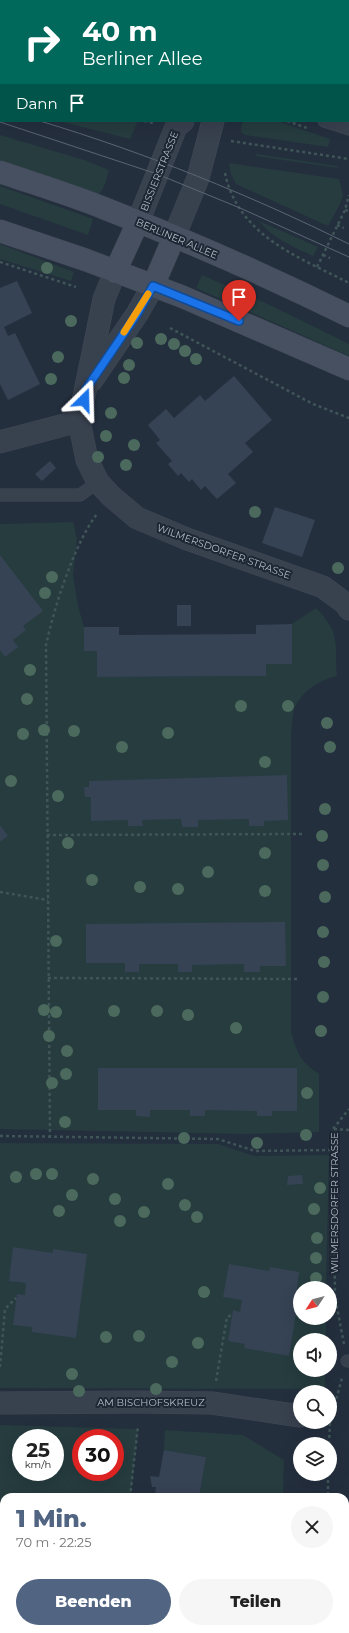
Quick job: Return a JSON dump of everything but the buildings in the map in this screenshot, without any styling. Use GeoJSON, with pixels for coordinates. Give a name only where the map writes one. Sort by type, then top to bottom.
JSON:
{"type":"FeatureCollection","features":[{"type":"Feature","properties":{"kind":"main road","name":"BERLINER ALLEE"},"geometry":{"type":"LineString","coordinates":[[0,172],[106,209],[138,222],[284,285],[349,316]]}},
{"type":"Feature","properties":{"kind":"main road"},"geometry":{"type":"LineString","coordinates":[[115,272],[138,222]]}},
{"type":"Feature","properties":{"kind":"main road"},"geometry":{"type":"LineString","coordinates":[[0,231],[153,286],[268,332],[349,369]]}},
{"type":"Feature","properties":{"kind":"main road"},"geometry":{"type":"LineString","coordinates":[[153,286],[174,237]]}},
{"type":"Feature","properties":{"kind":"street","name":"BISSIERSTRASSE"},"geometry":{"type":"LineString","coordinates":[[138,222],[180,124]]}},
{"type":"Feature","properties":{"kind":"street"},"geometry":{"type":"LineString","coordinates":[[174,237],[198,178],[212,127]]}},
{"type":"Feature","properties":{"kind":"street"},"geometry":{"type":"LineString","coordinates":[[0,442],[79,421],[104,299],[115,272]]}},
{"type":"Feature","properties":{"kind":"street"},"geometry":{"type":"LineString","coordinates":[[86,389],[137,314],[153,286]]}},
{"type":"Feature","properties":{"kind":"street","name":"WILMERSDORFER STRASSE"},"geometry":{"type":"LineString","coordinates":[[79,421],[87,460],[104,489],[137,518],[187,540],[323,587],[346,604],[349,609]]}},
{"type":"Feature","properties":{"kind":"street","name":"AM BISCHOFSKREUZ"},"geometry":{"type":"LineString","coordinates":[[0,1403],[212,1403],[293,1415]]}},
{"type":"Feature","properties":{"kind":"lane"},"geometry":{"type":"LineString","coordinates":[[327,122],[349,129]]}},
{"type":"Feature","properties":{"kind":"lane"},"geometry":{"type":"LineString","coordinates":[[0,495],[80,495],[104,489]]}},
{"type":"Feature","properties":{"kind":"path"},"geometry":{"type":"LineString","coordinates":[[156,122],[180,124]]}},
{"type":"Feature","properties":{"kind":"path"},"geometry":{"type":"LineString","coordinates":[[212,127],[224,140],[349,159]]}},
{"type":"Feature","properties":{"kind":"path"},"geometry":{"type":"LineString","coordinates":[[224,169],[225,175],[237,202],[256,230],[278,246],[349,283]]}},
{"type":"Feature","properties":{"kind":"path"},"geometry":{"type":"LineString","coordinates":[[317,267],[345,210],[349,195]]}},
{"type":"Feature","properties":{"kind":"path"},"geometry":{"type":"LineString","coordinates":[[345,210],[349,211]]}},
{"type":"Feature","properties":{"kind":"path"},"geometry":{"type":"LineString","coordinates":[[337,225],[344,228]]}},
{"type":"Feature","properties":{"kind":"path"},"geometry":{"type":"LineString","coordinates":[[324,255],[330,258]]}},
{"type":"Feature","properties":{"kind":"path"},"geometry":{"type":"LineString","coordinates":[[0,262],[76,287]]}},
{"type":"Feature","properties":{"kind":"path"},"geometry":{"type":"LineString","coordinates":[[170,328],[313,404],[349,418]]}},
{"type":"Feature","properties":{"kind":"path"},"geometry":{"type":"LineString","coordinates":[[50,1138],[46,645],[64,584],[104,489]]}},
{"type":"Feature","properties":{"kind":"path"},"geometry":{"type":"LineString","coordinates":[[47,835],[302,834]]}},
{"type":"Feature","properties":{"kind":"path"},"geometry":{"type":"LineString","coordinates":[[0,892],[48,900]]}},
{"type":"Feature","properties":{"kind":"path"},"geometry":{"type":"LineString","coordinates":[[48,978],[300,979]]}},
{"type":"Feature","properties":{"kind":"path","name":"WILMERSDORFER STRASSE"},"geometry":{"type":"LineString","coordinates":[[337,1398],[348,1361],[335,1297],[333,1129],[349,1109]]}},
{"type":"Feature","properties":{"kind":"path"},"geometry":{"type":"LineString","coordinates":[[333,1129],[349,1130]]}},
{"type":"Feature","properties":{"kind":"path"},"geometry":{"type":"LineString","coordinates":[[0,1136],[50,1138],[218,1139],[254,1151],[333,1150]]}},
{"type":"Feature","properties":{"kind":"path"},"geometry":{"type":"LineString","coordinates":[[0,1367],[5,1309],[16,1298]]}},
{"type":"Feature","properties":{"kind":"path"},"geometry":{"type":"LineString","coordinates":[[212,1403],[227,1317],[232,1315]]}},
{"type":"Feature","properties":{"kind":"path"},"geometry":{"type":"LineString","coordinates":[[130,1493],[138,1429],[138,1402]]}},
{"type":"Feature","properties":{"kind":"path"},"geometry":{"type":"LineString","coordinates":[[328,1481],[328,1493]]}},
{"type":"Feature","properties":{"kind":"green space"},"geometry":{"type":"Polygon","coordinates":[[[62,122],[138,122],[130,139],[62,122]]]}},
{"type":"Feature","properties":{"kind":"green space"},"geometry":{"type":"Polygon","coordinates":[[[280,122],[330,139],[328,147],[245,135],[241,132],[242,123],[280,122]]]}},
{"type":"Feature","properties":{"kind":"green space"},"geometry":{"type":"Polygon","coordinates":[[[0,135],[84,160],[109,170],[101,192],[95,196],[0,163],[0,135]]]}},
{"type":"Feature","properties":{"kind":"green space"},"geometry":{"type":"Polygon","coordinates":[[[257,154],[337,166],[339,168],[255,156],[257,154]]]}},
{"type":"Feature","properties":{"kind":"green space"},"geometry":{"type":"Polygon","coordinates":[[[229,163],[339,179],[343,195],[340,204],[328,226],[236,184],[231,174],[229,163]]]}},
{"type":"Feature","properties":{"kind":"green space"},"geometry":{"type":"Polygon","coordinates":[[[0,186],[93,219],[88,235],[0,204],[0,186]]]}},
{"type":"Feature","properties":{"kind":"green space"},"geometry":{"type":"Polygon","coordinates":[[[259,221],[318,247],[313,256],[277,237],[259,221]]]}},
{"type":"Feature","properties":{"kind":"green space"},"geometry":{"type":"Polygon","coordinates":[[[0,244],[74,272],[71,281],[0,259],[0,244]]]}},
{"type":"Feature","properties":{"kind":"green space"},"geometry":{"type":"Polygon","coordinates":[[[202,275],[272,306],[349,344],[349,356],[196,288],[202,275]]]}},
{"type":"Feature","properties":{"kind":"green space"},"geometry":{"type":"Polygon","coordinates":[[[73,522],[77,539],[73,575],[78,606],[84,627],[84,651],[97,651],[97,677],[266,676],[266,664],[292,664],[292,624],[316,608],[330,625],[333,632],[336,647],[337,676],[324,680],[311,688],[301,698],[294,710],[291,736],[291,1031],[300,1056],[319,1074],[319,1132],[244,1134],[0,1129],[0,524],[73,522]]]}},
{"type":"Feature","properties":{"kind":"green space"},"geometry":{"type":"Polygon","coordinates":[[[0,1143],[218,1144],[254,1156],[329,1155],[326,1281],[293,1281],[293,1325],[326,1325],[326,1333],[293,1333],[293,1377],[325,1377],[325,1385],[293,1385],[293,1389],[0,1388],[0,1143]]]}},
{"type":"Feature","properties":{"kind":"green space"},"geometry":{"type":"Polygon","coordinates":[[[0,1425],[138,1429],[131,1493],[0,1493],[0,1425]]]}},
{"type":"Feature","properties":{"kind":"green space"},"geometry":{"type":"Polygon","coordinates":[[[165,1430],[243,1435],[284,1460],[283,1493],[200,1493],[206,1457],[164,1450],[165,1430]]]}},
{"type":"Feature","properties":{"kind":"tram line"},"geometry":{"type":"LineString","coordinates":[[0,122],[157,174],[240,208],[349,257]]}},
{"type":"Feature","properties":{"kind":"tram line"},"geometry":{"type":"LineString","coordinates":[[43,122],[80,133],[197,176],[236,192],[349,244]]}},
{"type":"Feature","properties":{"kind":"slow traffic"},"geometry":{"type":"LineString","coordinates":[[124,332],[137,314],[148,294]]}},
{"type":"Feature","properties":{"kind":"route"},"geometry":{"type":"LineString","coordinates":[[84,400],[86,389],[137,314],[153,286],[239,321]]}}]}
